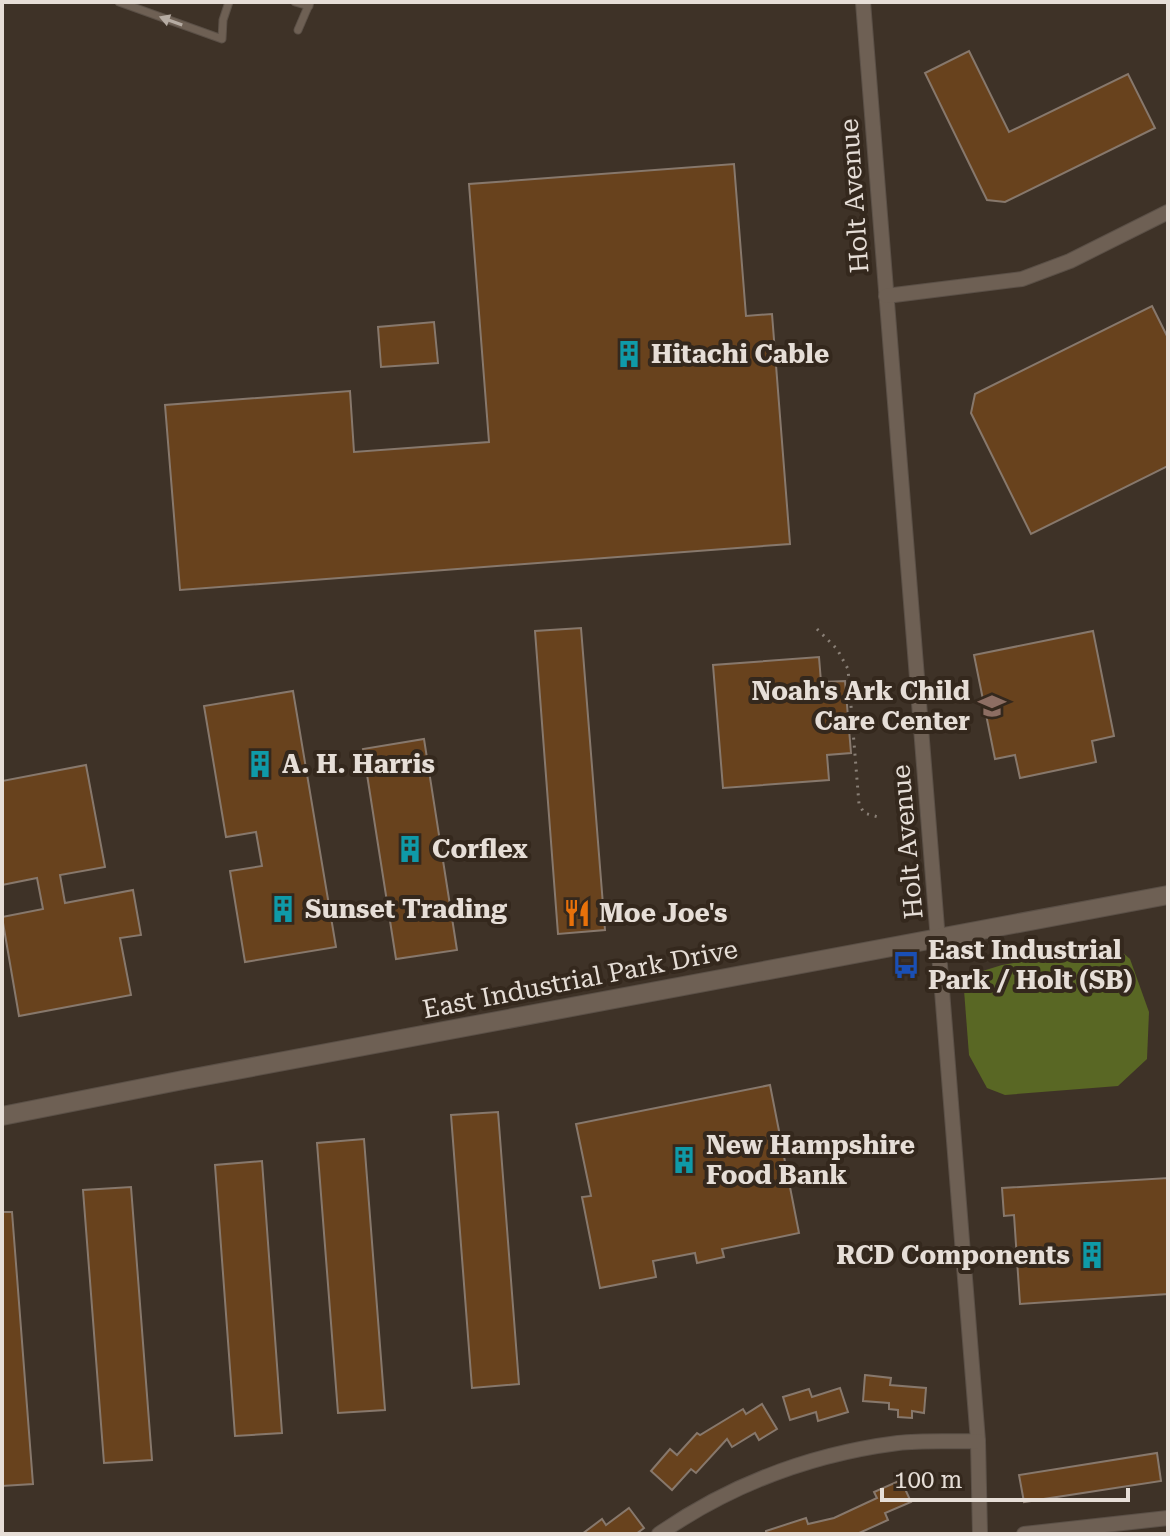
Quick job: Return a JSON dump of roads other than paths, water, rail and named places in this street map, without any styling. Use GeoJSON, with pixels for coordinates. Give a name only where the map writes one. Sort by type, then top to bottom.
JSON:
{"type":"FeatureCollection","features":[{"type":"Feature","properties":{"kind":"street","name":"Holt Avenue"},"geometry":{"type":"LineString","coordinates":[[863,2],[978,1441],[980,1534]]}},
{"type":"Feature","properties":{"kind":"street"},"geometry":{"type":"LineString","coordinates":[[886,296],[1022,279],[1070,261],[1168,212]]}},
{"type":"Feature","properties":{"kind":"street","name":"East Industrial Park Drive"},"geometry":{"type":"LineString","coordinates":[[2,1116],[1168,895]]}},
{"type":"Feature","properties":{"kind":"street"},"geometry":{"type":"LineString","coordinates":[[659,1534],[717,1498],[804,1463],[900,1443],[978,1441]]}},
{"type":"Feature","properties":{"kind":"street"},"geometry":{"type":"LineString","coordinates":[[1024,1534],[1168,1518]]}},
{"type":"Feature","properties":{"kind":"lane"},"geometry":{"type":"LineString","coordinates":[[119,2],[222,39],[223,20],[229,2]]}},
{"type":"Feature","properties":{"kind":"lane"},"geometry":{"type":"LineString","coordinates":[[295,2],[309,4],[298,30]]}},
{"type":"Feature","properties":{"kind":"place","name":"Hitachi Cable"},"geometry":{"type":"Point","coordinates":[629,354]}},
{"type":"Feature","properties":{"kind":"place","name":"Noah's Ark Child Care Center"},"geometry":{"type":"Point","coordinates":[992,706]}},
{"type":"Feature","properties":{"kind":"place","name":"A. H. Harris"},"geometry":{"type":"Point","coordinates":[260,764]}},
{"type":"Feature","properties":{"kind":"place","name":"Corflex"},"geometry":{"type":"Point","coordinates":[410,849]}},
{"type":"Feature","properties":{"kind":"place","name":"Sunset Trading"},"geometry":{"type":"Point","coordinates":[283,909]}},
{"type":"Feature","properties":{"kind":"place","name":"Moe Joe's"},"geometry":{"type":"Point","coordinates":[577,913]}},
{"type":"Feature","properties":{"kind":"place","name":"East Industrial Park / Holt (SB)"},"geometry":{"type":"Point","coordinates":[906,965]}},
{"type":"Feature","properties":{"kind":"place","name":"New Hampshire Food Bank"},"geometry":{"type":"Point","coordinates":[684,1160]}},
{"type":"Feature","properties":{"kind":"place","name":"RCD Components"},"geometry":{"type":"Point","coordinates":[1092,1255]}}]}
